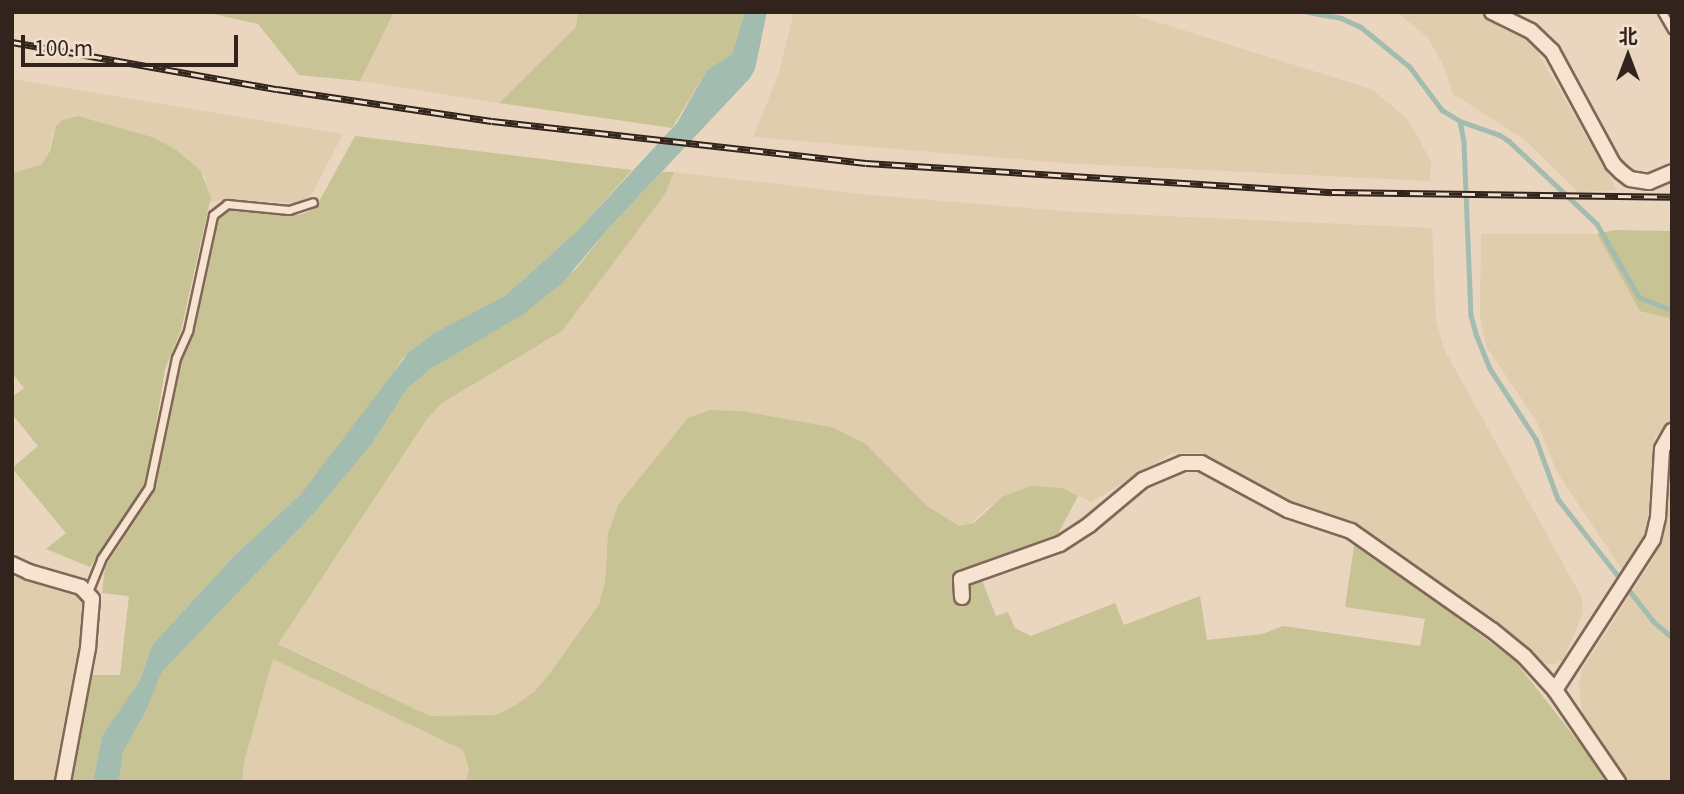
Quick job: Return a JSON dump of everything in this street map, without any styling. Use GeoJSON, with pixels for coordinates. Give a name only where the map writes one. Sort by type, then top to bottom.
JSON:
{"type":"FeatureCollection","features":[{"type":"Feature","properties":{"kind":"street"},"geometry":{"type":"LineString","coordinates":[[1502,14],[1531,32],[1552,51],[1613,164],[1621,172],[1630,179],[1649,182],[1672,172]]}},
{"type":"Feature","properties":{"kind":"street"},"geometry":{"type":"LineString","coordinates":[[1555,690],[1653,539],[1658,517],[1662,449],[1672,431]]}},
{"type":"Feature","properties":{"kind":"street"},"geometry":{"type":"LineString","coordinates":[[962,597],[961,579],[1060,544],[1089,525],[1143,480],[1183,463],[1201,463],[1288,510],[1351,531],[1492,630],[1524,656],[1555,690],[1618,782]]}},
{"type":"Feature","properties":{"kind":"street"},"geometry":{"type":"LineString","coordinates":[[12,564],[88,592],[93,615],[63,782]]}},
{"type":"Feature","properties":{"kind":"lane"},"geometry":{"type":"LineString","coordinates":[[1661,12],[1672,29]]}},
{"type":"Feature","properties":{"kind":"lane"},"geometry":{"type":"LineString","coordinates":[[88,592],[101,559],[149,487],[176,358],[188,331],[213,215],[227,204],[289,210],[313,202]]}},
{"type":"Feature","properties":{"kind":"shaded area"},"geometry":{"type":"Polygon","coordinates":[[[204,12],[394,12],[360,81],[299,75],[258,24],[204,12]]]}},
{"type":"Feature","properties":{"kind":"shaded area"},"geometry":{"type":"Polygon","coordinates":[[[394,12],[578,12],[576,27],[499,103],[360,81],[394,12]]]}},
{"type":"Feature","properties":{"kind":"shaded area"},"geometry":{"type":"Polygon","coordinates":[[[578,12],[745,12],[732,54],[707,70],[672,128],[499,103],[576,27],[578,12]]]}},
{"type":"Feature","properties":{"kind":"shaded area"},"geometry":{"type":"Polygon","coordinates":[[[745,12],[767,12],[755,69],[750,78],[608,229],[562,283],[522,315],[430,369],[407,389],[371,445],[315,512],[162,672],[146,711],[123,752],[119,782],[93,782],[102,736],[140,680],[152,645],[235,555],[301,494],[409,352],[434,333],[506,295],[577,231],[677,123],[707,70],[732,54],[745,12]]]}},
{"type":"Feature","properties":{"kind":"shaded area"},"geometry":{"type":"Polygon","coordinates":[[[794,12],[1125,12],[1371,89],[1407,118],[1431,161],[1430,181],[1063,163],[753,137],[778,76],[794,12]]]}},
{"type":"Feature","properties":{"kind":"shaded area"},"geometry":{"type":"Polygon","coordinates":[[[1397,12],[1502,12],[1503,29],[1530,39],[1617,190],[1578,192],[1524,139],[1453,94],[1443,65],[1428,38],[1397,12]]]}},
{"type":"Feature","properties":{"kind":"shaded area"},"geometry":{"type":"Polygon","coordinates":[[[12,79],[343,134],[313,192],[305,201],[296,203],[232,199],[210,202],[205,177],[175,149],[152,137],[78,116],[62,120],[53,134],[47,159],[41,165],[12,173],[12,79]]]}},
{"type":"Feature","properties":{"kind":"shaded area"},"geometry":{"type":"Polygon","coordinates":[[[78,116],[152,137],[175,149],[200,170],[211,197],[181,330],[165,369],[147,481],[90,567],[46,549],[66,533],[12,468],[38,446],[12,414],[12,397],[24,388],[12,373],[12,173],[41,165],[50,151],[56,126],[62,120],[78,116]]]}},
{"type":"Feature","properties":{"kind":"shaded area"},"geometry":{"type":"Polygon","coordinates":[[[355,136],[632,170],[577,231],[506,295],[434,333],[402,359],[375,401],[301,494],[235,555],[152,645],[140,680],[102,736],[93,782],[69,782],[91,675],[120,675],[129,596],[102,593],[105,567],[145,506],[156,479],[173,383],[190,338],[216,223],[222,212],[233,206],[299,215],[316,207],[355,136]]]}},
{"type":"Feature","properties":{"kind":"shaded area"},"geometry":{"type":"Polygon","coordinates":[[[662,172],[674,172],[665,194],[562,331],[442,403],[427,419],[278,644],[430,716],[496,715],[516,705],[535,691],[550,673],[599,604],[605,582],[608,534],[618,505],[688,418],[710,410],[741,411],[831,427],[866,444],[926,505],[959,526],[974,523],[1002,497],[1031,486],[1063,488],[1078,496],[1057,536],[976,565],[996,616],[1008,612],[1015,628],[1031,636],[1115,603],[1124,625],[1200,596],[1207,640],[1262,634],[1283,626],[1420,646],[1425,619],[1345,607],[1355,540],[1515,661],[1610,782],[466,782],[469,770],[463,750],[273,659],[244,762],[242,782],[119,782],[123,752],[146,711],[162,672],[315,512],[371,445],[407,389],[430,369],[576,269],[608,229],[662,172]]]}},
{"type":"Feature","properties":{"kind":"shaded area"},"geometry":{"type":"Polygon","coordinates":[[[674,172],[871,195],[1076,212],[1432,228],[1436,320],[1444,349],[1582,598],[1583,613],[1563,660],[1556,664],[1544,663],[1358,528],[1340,519],[1294,506],[1202,453],[1172,453],[1091,502],[1063,488],[1031,486],[989,506],[967,527],[959,526],[926,505],[866,444],[831,427],[741,411],[710,410],[608,534],[605,582],[599,604],[550,673],[535,691],[517,705],[496,715],[430,716],[278,643],[427,419],[442,403],[556,335],[665,194],[674,172]]]}},
{"type":"Feature","properties":{"kind":"shaded area"},"geometry":{"type":"Polygon","coordinates":[[[1615,230],[1672,231],[1672,319],[1640,311],[1597,234],[1615,230]]]}},
{"type":"Feature","properties":{"kind":"shaded area"},"geometry":{"type":"Polygon","coordinates":[[[1481,234],[1597,234],[1660,317],[1672,319],[1672,420],[1655,437],[1647,527],[1639,551],[1625,574],[1557,472],[1537,422],[1486,346],[1480,317],[1481,234]]]}},
{"type":"Feature","properties":{"kind":"shaded area"},"geometry":{"type":"Polygon","coordinates":[[[1672,465],[1672,782],[1627,782],[1582,712],[1579,685],[1582,670],[1653,559],[1663,528],[1672,465]]]}},
{"type":"Feature","properties":{"kind":"shaded area"},"geometry":{"type":"Polygon","coordinates":[[[12,573],[85,598],[74,686],[55,782],[12,782],[12,573]]]}},
{"type":"Feature","properties":{"kind":"shaded area"},"geometry":{"type":"Polygon","coordinates":[[[273,659],[463,750],[469,770],[466,782],[242,782],[244,762],[273,659]]]}},
{"type":"Feature","properties":{"kind":"waterway"},"geometry":{"type":"LineString","coordinates":[[1308,12],[1341,18],[1361,27],[1410,67],[1442,110],[1460,121],[1500,135],[1509,141],[1597,224],[1639,297],[1672,310]]}},
{"type":"Feature","properties":{"kind":"waterway"},"geometry":{"type":"LineString","coordinates":[[1460,121],[1464,142],[1471,315],[1489,367],[1536,439],[1558,499],[1654,622],[1672,637]]}},
{"type":"Feature","properties":{"kind":"railway"},"geometry":{"type":"LineString","coordinates":[[12,42],[277,89],[492,121],[866,163],[1332,192],[1672,197]]}}]}
